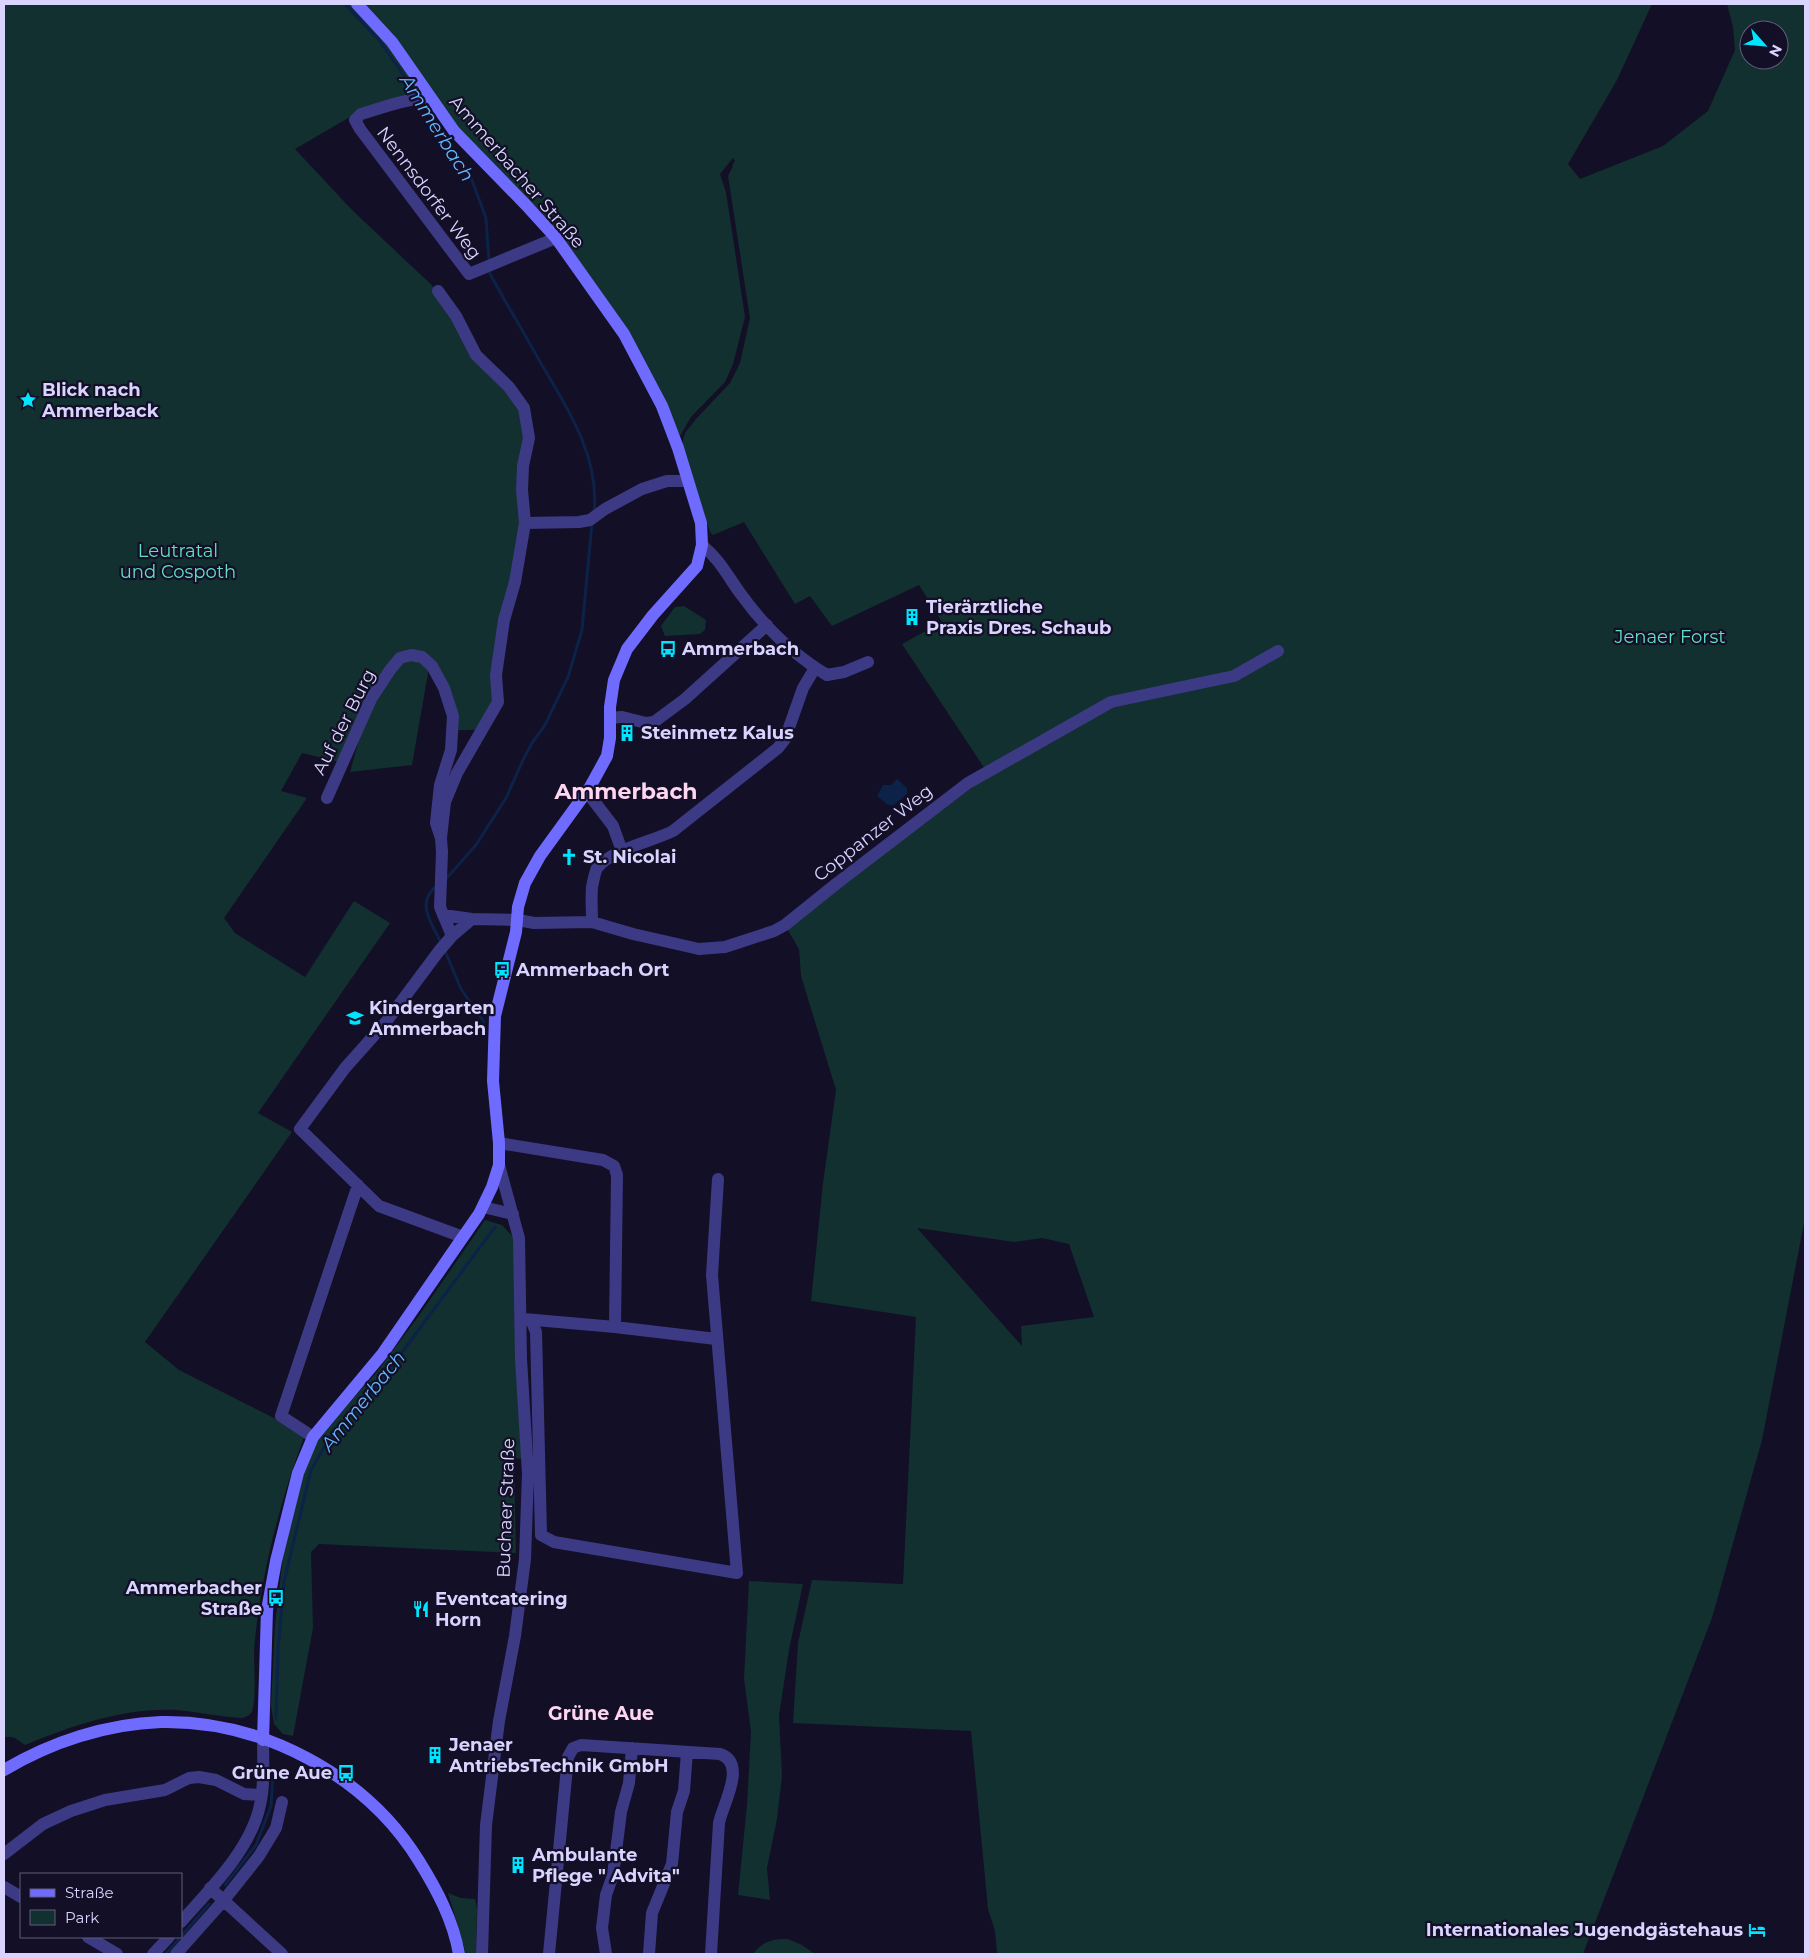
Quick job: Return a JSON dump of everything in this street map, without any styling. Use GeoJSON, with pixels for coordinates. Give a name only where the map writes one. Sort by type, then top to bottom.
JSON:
{"type":"FeatureCollection","features":[{"type":"Feature","properties":{"kind":"main road","name":"Ammerbacher Straße"},"geometry":{"type":"LineString","coordinates":[[262,1740],[267,1610],[276,1561],[294,1487],[303,1461],[314,1437],[383,1353],[463,1237],[483,1206],[497,1174],[499,1143],[493,1081],[495,1020],[518,920],[518,907],[530,872],[586,792],[607,756],[614,680],[627,649],[653,615],[696,566],[702,545],[701,522],[678,448],[662,406],[624,334],[556,238],[454,131],[392,42],[357,4]]}},
{"type":"Feature","properties":{"kind":"main road"},"geometry":{"type":"LineString","coordinates":[[4,1770],[37,1752],[75,1738],[122,1726],[160,1722],[205,1725],[262,1740],[289,1750],[324,1768],[350,1786],[380,1810],[396,1827],[413,1851],[443,1902],[459,1954]]}},
{"type":"Feature","properties":{"kind":"street","name":"Nennsdorfer Weg"},"geometry":{"type":"LineString","coordinates":[[431,99],[424,98],[361,114],[356,120],[360,129],[396,179],[469,274],[556,238]]}},
{"type":"Feature","properties":{"kind":"street"},"geometry":{"type":"LineString","coordinates":[[438,291],[456,316],[476,355],[509,387],[524,408],[529,438],[523,466],[522,490],[525,523],[515,582],[504,620],[496,675],[498,702],[457,773],[445,802],[441,838]]}},
{"type":"Feature","properties":{"kind":"street"},"geometry":{"type":"LineString","coordinates":[[525,523],[590,520],[605,509],[642,489],[667,481],[687,481]]}},
{"type":"Feature","properties":{"kind":"street"},"geometry":{"type":"LineString","coordinates":[[702,545],[716,557],[741,594],[767,625],[787,645],[815,668],[827,675],[844,672],[868,662]]}},
{"type":"Feature","properties":{"kind":"street"},"geometry":{"type":"LineString","coordinates":[[610,718],[622,717],[646,723],[654,722],[685,699],[767,625]]}},
{"type":"Feature","properties":{"kind":"street","name":"Coppanzer Weg"},"geometry":{"type":"LineString","coordinates":[[472,919],[518,920],[534,923],[592,922],[633,934],[700,949],[725,947],[774,931],[785,925],[968,783],[1111,702],[1234,676],[1278,652]]}},
{"type":"Feature","properties":{"kind":"street","name":"Auf der Burg"},"geometry":{"type":"LineString","coordinates":[[326,798],[371,700],[390,670],[400,658],[411,655],[422,657],[432,666],[444,688],[453,716],[451,750],[440,785],[436,823],[441,838],[440,907],[443,915],[446,943]]}},
{"type":"Feature","properties":{"kind":"street"},"geometry":{"type":"LineString","coordinates":[[592,922],[592,886],[597,869],[609,858],[673,831],[778,748],[785,739],[803,688],[815,668]]}},
{"type":"Feature","properties":{"kind":"street"},"geometry":{"type":"LineString","coordinates":[[586,792],[613,826],[622,852]]}},
{"type":"Feature","properties":{"kind":"street"},"geometry":{"type":"LineString","coordinates":[[443,915],[472,919]]}},
{"type":"Feature","properties":{"kind":"street"},"geometry":{"type":"LineString","coordinates":[[463,1237],[379,1206],[300,1129],[345,1068],[386,1022],[446,943],[472,919]]}},
{"type":"Feature","properties":{"kind":"street"},"geometry":{"type":"LineString","coordinates":[[499,1143],[603,1160],[614,1166],[617,1174],[615,1326]]}},
{"type":"Feature","properties":{"kind":"street","name":"Buchaer Straße"},"geometry":{"type":"LineString","coordinates":[[485,1953],[486,1825],[498,1730],[515,1636],[525,1558],[528,1474],[526,1320],[519,1238],[514,1214],[499,1165]]}},
{"type":"Feature","properties":{"kind":"street"},"geometry":{"type":"LineString","coordinates":[[526,1320],[615,1326],[716,1339],[712,1275],[718,1179]]}},
{"type":"Feature","properties":{"kind":"street"},"geometry":{"type":"LineString","coordinates":[[314,1437],[281,1416],[358,1185]]}},
{"type":"Feature","properties":{"kind":"street"},"geometry":{"type":"LineString","coordinates":[[483,1206],[514,1214]]}},
{"type":"Feature","properties":{"kind":"street","name":"Buchaer Straße"},"geometry":{"type":"LineString","coordinates":[[526,1320],[536,1332],[541,1535],[554,1542],[737,1573],[716,1339]]}},
{"type":"Feature","properties":{"kind":"street","name":"Ammerbacher Straße"},"geometry":{"type":"LineString","coordinates":[[182,1921],[235,1857],[257,1819],[262,1795],[262,1740]]}},
{"type":"Feature","properties":{"kind":"street"},"geometry":{"type":"LineString","coordinates":[[549,1954],[569,1754],[573,1748],[581,1745],[723,1754],[729,1759],[732,1765],[730,1793],[720,1813],[711,1954]]}},
{"type":"Feature","properties":{"kind":"street"},"geometry":{"type":"LineString","coordinates":[[606,1954],[602,1928],[605,1904],[613,1875],[621,1812],[629,1783],[632,1748]]}},
{"type":"Feature","properties":{"kind":"street"},"geometry":{"type":"LineString","coordinates":[[650,1954],[652,1913],[672,1864],[678,1812],[684,1791],[687,1752]]}},
{"type":"Feature","properties":{"kind":"street"},"geometry":{"type":"LineString","coordinates":[[4,1854],[43,1824],[71,1812],[105,1800],[165,1790],[189,1778],[199,1777],[216,1780],[244,1794],[262,1795]]}},
{"type":"Feature","properties":{"kind":"street"},"geometry":{"type":"LineString","coordinates":[[176,1954],[224,1900],[274,1833],[282,1802]]}},
{"type":"Feature","properties":{"kind":"street"},"geometry":{"type":"LineString","coordinates":[[4,1887],[20,1896]]}},
{"type":"Feature","properties":{"kind":"street"},"geometry":{"type":"LineString","coordinates":[[210,1888],[282,1954]]}},
{"type":"Feature","properties":{"kind":"street"},"geometry":{"type":"LineString","coordinates":[[90,1938],[117,1954]]}},
{"type":"Feature","properties":{"kind":"street"},"geometry":{"type":"LineString","coordinates":[[153,1954],[168,1938]]}},
{"type":"Feature","properties":{"kind":"green space","name":"Leutratal und Cospoth"},"geometry":{"type":"Polygon","coordinates":[[[4,4],[353,4],[389,44],[422,94],[350,117],[295,149],[352,210],[438,291],[524,412],[525,523],[495,703],[475,730],[456,730],[430,662],[412,765],[350,772],[377,675],[340,762],[302,753],[281,791],[307,798],[224,918],[235,933],[305,977],[354,901],[390,923],[258,1113],[292,1132],[145,1342],[179,1370],[278,1420],[304,1437],[280,1511],[262,1588],[254,1649],[255,1694],[252,1712],[242,1718],[177,1710],[137,1712],[99,1719],[25,1745],[12,1737],[4,1738],[4,4]]]}},
{"type":"Feature","properties":{"kind":"green space","name":"Jenaer Forst"},"geometry":{"type":"Polygon","coordinates":[[[364,4],[1652,4],[1617,80],[1568,164],[1580,179],[1663,146],[1708,111],[1735,50],[1733,27],[1727,4],[1805,4],[1805,1218],[1762,1440],[1712,1618],[1583,1954],[997,1954],[995,1931],[988,1909],[971,1731],[793,1723],[798,1643],[812,1580],[903,1584],[916,1317],[811,1301],[823,1183],[836,1090],[801,976],[799,949],[786,927],[989,775],[902,644],[942,622],[919,585],[832,626],[810,596],[795,604],[744,522],[713,535],[710,532],[682,444],[685,433],[696,419],[730,383],[740,363],[750,318],[728,176],[735,161],[733,158],[720,174],[726,192],[745,317],[733,364],[725,382],[691,417],[680,436],[628,332],[458,130],[364,4]],[[917,1228],[1022,1346],[1021,1326],[1094,1317],[1069,1244],[1042,1238],[1014,1242],[917,1228]]]}},
{"type":"Feature","properties":{"kind":"green space"},"geometry":{"type":"Polygon","coordinates":[[[684,606],[706,620],[705,630],[700,634],[665,636],[661,626],[675,607],[684,606]]]}},
{"type":"Feature","properties":{"kind":"green space"},"geometry":{"type":"Polygon","coordinates":[[[485,1220],[502,1225],[514,1238],[522,1459],[514,1458],[516,1553],[319,1544],[311,1552],[313,1628],[293,1736],[283,1734],[274,1724],[271,1706],[275,1625],[284,1548],[302,1479],[317,1438],[376,1373],[418,1317],[485,1220]]]}},
{"type":"Feature","properties":{"kind":"green space"},"geometry":{"type":"Polygon","coordinates":[[[749,1581],[803,1584],[789,1650],[779,1716],[782,1776],[777,1819],[767,1868],[770,1900],[738,1895],[747,1805],[751,1732],[744,1679],[749,1581]]]}},
{"type":"Feature","properties":{"kind":"green space"},"geometry":{"type":"Polygon","coordinates":[[[448,1893],[461,1898],[475,1899],[477,1909],[476,1951],[478,1954],[466,1954],[448,1893]]]}},
{"type":"Feature","properties":{"kind":"green space"},"geometry":{"type":"Polygon","coordinates":[[[788,1939],[802,1945],[815,1954],[753,1954],[760,1946],[768,1942],[788,1939]]]}},
{"type":"Feature","properties":{"kind":"water"},"geometry":{"type":"Polygon","coordinates":[[[897,779],[907,788],[907,794],[894,805],[888,805],[877,796],[883,785],[891,785],[897,779]]]}},
{"type":"Feature","properties":{"kind":"waterway","name":"Ammerbach"},"geometry":{"type":"LineString","coordinates":[[345,4],[379,40],[418,96]]}},
{"type":"Feature","properties":{"kind":"waterway","name":"Ammerbach"},"geometry":{"type":"LineString","coordinates":[[423,104],[470,175],[486,218],[489,262]]}},
{"type":"Feature","properties":{"kind":"waterway","name":"Ammerbach"},"geometry":{"type":"LineString","coordinates":[[489,269],[490,274],[560,395],[579,432],[592,471],[594,512]]}},
{"type":"Feature","properties":{"kind":"waterway","name":"Ammerbach"},"geometry":{"type":"LineString","coordinates":[[445,880],[476,845],[506,798],[523,760],[545,725],[568,677],[582,630],[592,523]]}},
{"type":"Feature","properties":{"kind":"waterway","name":"Ammerbach"},"geometry":{"type":"LineString","coordinates":[[438,885],[431,892],[426,906],[427,913],[441,943]]}},
{"type":"Feature","properties":{"kind":"waterway","name":"Ammerbach"},"geometry":{"type":"LineString","coordinates":[[445,951],[461,989],[484,1022]]}},
{"type":"Feature","properties":{"kind":"waterway","name":"Ammerbach"},"geometry":{"type":"LineString","coordinates":[[276,1719],[278,1649],[284,1582],[311,1470],[330,1437],[374,1390],[495,1227]]}},
{"type":"Feature","properties":{"kind":"waterway","name":"Ammerbach"},"geometry":{"type":"LineString","coordinates":[[225,1885],[256,1845],[271,1806],[273,1774]]}},
{"type":"Feature","properties":{"kind":"waterway","name":"Ammerbach"},"geometry":{"type":"LineString","coordinates":[[182,1935],[209,1904]]}},
{"type":"Feature","properties":{"kind":"waterway","name":"Ammerbach"},"geometry":{"type":"LineString","coordinates":[[166,1954],[180,1938]]}},
{"type":"Feature","properties":{"kind":"place","name":"Blick nach Ammerback"},"geometry":{"type":"Point","coordinates":[28,400]}},
{"type":"Feature","properties":{"kind":"place","name":"Tierärztliche Praxis Dres. Schaub"},"geometry":{"type":"Point","coordinates":[912,617]}},
{"type":"Feature","properties":{"kind":"place","name":"Ammerbach"},"geometry":{"type":"Point","coordinates":[668,649]}},
{"type":"Feature","properties":{"kind":"place","name":"Steinmetz Kalus"},"geometry":{"type":"Point","coordinates":[627,733]}},
{"type":"Feature","properties":{"kind":"place","name":"St. Nicolai"},"geometry":{"type":"Point","coordinates":[569,857]}},
{"type":"Feature","properties":{"kind":"place","name":"Ammerbach Ort"},"geometry":{"type":"Point","coordinates":[502,970]}},
{"type":"Feature","properties":{"kind":"place","name":"Kindergarten Ammerbach"},"geometry":{"type":"Point","coordinates":[355,1018]}},
{"type":"Feature","properties":{"kind":"place","name":"Ammerbacher Straße"},"geometry":{"type":"Point","coordinates":[276,1598]}},
{"type":"Feature","properties":{"kind":"place","name":"Eventcatering Horn"},"geometry":{"type":"Point","coordinates":[421,1609]}},
{"type":"Feature","properties":{"kind":"place","name":"Jenaer AntriebsTechnik GmbH"},"geometry":{"type":"Point","coordinates":[435,1755]}},
{"type":"Feature","properties":{"kind":"place","name":"Grüne Aue"},"geometry":{"type":"Point","coordinates":[346,1773]}},
{"type":"Feature","properties":{"kind":"place","name":"Ambulante Pflege \" Advita\""},"geometry":{"type":"Point","coordinates":[518,1865]}},
{"type":"Feature","properties":{"kind":"place","name":"Internationales Jugendgästehaus"},"geometry":{"type":"Point","coordinates":[1757,1930]}},
{"type":"Feature","properties":{"kind":"district","name":"Ammerbach"},"geometry":{"type":"Point","coordinates":[626,791]}},
{"type":"Feature","properties":{"kind":"district","name":"Grüne Aue"},"geometry":{"type":"Point","coordinates":[601,1713]}}]}
